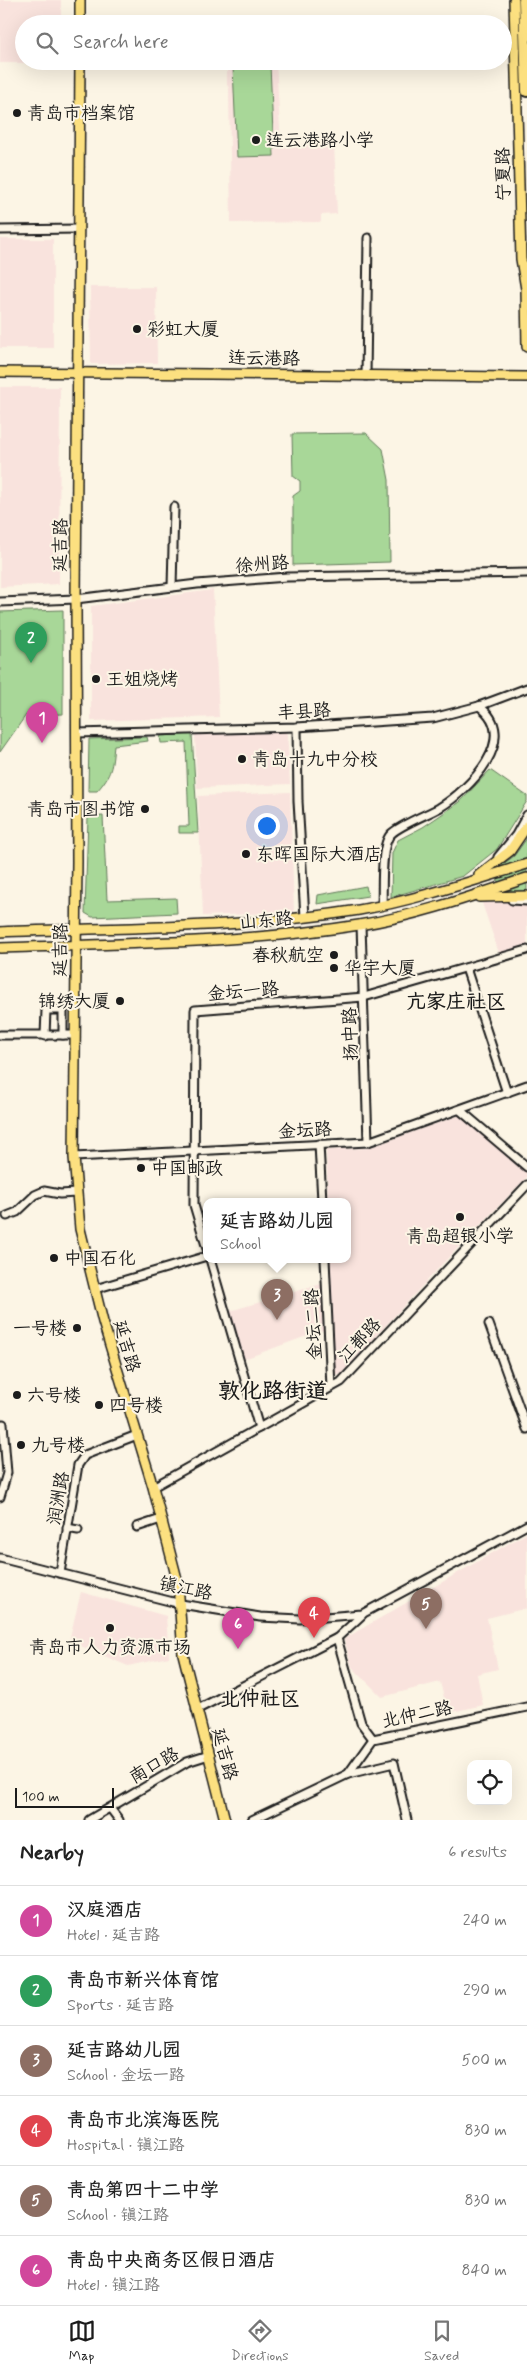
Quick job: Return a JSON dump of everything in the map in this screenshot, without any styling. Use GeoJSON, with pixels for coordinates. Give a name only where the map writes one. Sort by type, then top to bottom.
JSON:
{"type":"FeatureCollection","features":[{"type":"Feature","properties":{"kind":"highway"},"geometry":{"type":"LineString","coordinates":[[524,0],[527,91]]}},
{"type":"Feature","properties":{"kind":"main road"},"geometry":{"type":"LineString","coordinates":[[80,0],[80,15]]}},
{"type":"Feature","properties":{"kind":"main road","name":"宁夏路"},"geometry":{"type":"LineString","coordinates":[[514,0],[521,258],[526,289],[527,347]]}},
{"type":"Feature","properties":{"kind":"main road","name":"延吉路"},"geometry":{"type":"LineString","coordinates":[[80,70],[76,599],[78,733],[77,945],[74,1157],[76,1193],[80,1229],[95,1289],[153,1487],[178,1583],[181,1604],[183,1654],[225,1820]]}},
{"type":"Feature","properties":{"kind":"main road"},"geometry":{"type":"LineString","coordinates":[[526,289],[527,278]]}},
{"type":"Feature","properties":{"kind":"main road","name":"连云港路"},"geometry":{"type":"LineString","coordinates":[[0,372],[527,377]]}},
{"type":"Feature","properties":{"kind":"main road"},"geometry":{"type":"LineString","coordinates":[[467,883],[510,851],[527,826]]}},
{"type":"Feature","properties":{"kind":"main road","name":"山东路"},"geometry":{"type":"LineString","coordinates":[[0,932],[232,923],[305,917],[382,905],[467,883],[527,864]]}},
{"type":"Feature","properties":{"kind":"main road","name":"山东路"},"geometry":{"type":"LineString","coordinates":[[0,948],[232,939],[361,925],[471,897],[527,878]]}},
{"type":"Feature","properties":{"kind":"main road"},"geometry":{"type":"LineString","coordinates":[[471,897],[527,896]]}},
{"type":"Feature","properties":{"kind":"street"},"geometry":{"type":"LineString","coordinates":[[0,230],[79,229]]}},
{"type":"Feature","properties":{"kind":"street"},"geometry":{"type":"LineString","coordinates":[[366,376],[368,238]]}},
{"type":"Feature","properties":{"kind":"street"},"geometry":{"type":"LineString","coordinates":[[172,587],[174,507]]}},
{"type":"Feature","properties":{"kind":"street","name":"徐州路"},"geometry":{"type":"LineString","coordinates":[[0,602],[76,599],[172,587],[287,576],[527,573]]}},
{"type":"Feature","properties":{"kind":"street","name":"丰县路"},"geometry":{"type":"LineString","coordinates":[[78,733],[297,726],[433,718],[479,706],[527,688]]}},
{"type":"Feature","properties":{"kind":"street"},"geometry":{"type":"LineString","coordinates":[[382,905],[385,845],[391,834],[441,807],[468,784],[487,762],[494,748],[494,730],[490,714],[479,706]]}},
{"type":"Feature","properties":{"kind":"street"},"geometry":{"type":"LineString","coordinates":[[297,726],[298,801],[305,917]]}},
{"type":"Feature","properties":{"kind":"street"},"geometry":{"type":"LineString","coordinates":[[492,866],[516,835],[527,815]]}},
{"type":"Feature","properties":{"kind":"street"},"geometry":{"type":"LineString","coordinates":[[471,897],[527,901]]}},
{"type":"Feature","properties":{"kind":"street","name":"扬中路"},"geometry":{"type":"LineString","coordinates":[[361,925],[368,1142]]}},
{"type":"Feature","properties":{"kind":"street","name":"金坛一路"},"geometry":{"type":"LineString","coordinates":[[203,1235],[194,1205],[195,1010],[364,997],[527,950]]}},
{"type":"Feature","properties":{"kind":"street"},"geometry":{"type":"LineString","coordinates":[[466,968],[507,1093]]}},
{"type":"Feature","properties":{"kind":"street"},"geometry":{"type":"LineString","coordinates":[[45,1036],[46,1010],[63,1010],[63,1035]]}},
{"type":"Feature","properties":{"kind":"street"},"geometry":{"type":"LineString","coordinates":[[0,1035],[76,1035]]}},
{"type":"Feature","properties":{"kind":"street","name":"金坛路"},"geometry":{"type":"LineString","coordinates":[[74,1157],[368,1142],[527,1085]]}},
{"type":"Feature","properties":{"kind":"street"},"geometry":{"type":"LineString","coordinates":[[460,1110],[527,1167]]}},
{"type":"Feature","properties":{"kind":"street"},"geometry":{"type":"LineString","coordinates":[[319,1144],[322,1198]]}},
{"type":"Feature","properties":{"kind":"street","name":"江都路"},"geometry":{"type":"LineString","coordinates":[[153,1487],[341,1382],[527,1185]]}},
{"type":"Feature","properties":{"kind":"street"},"geometry":{"type":"LineString","coordinates":[[7,1216],[17,1212],[35,1195],[44,1191],[60,1194],[76,1193]]}},
{"type":"Feature","properties":{"kind":"street"},"geometry":{"type":"LineString","coordinates":[[95,1289],[203,1259]]}},
{"type":"Feature","properties":{"kind":"street"},"geometry":{"type":"LineString","coordinates":[[210,1263],[259,1428]]}},
{"type":"Feature","properties":{"kind":"street","name":"金坛二路"},"geometry":{"type":"LineString","coordinates":[[325,1263],[331,1387]]}},
{"type":"Feature","properties":{"kind":"street"},"geometry":{"type":"LineString","coordinates":[[489,1324],[527,1429]]}},
{"type":"Feature","properties":{"kind":"street"},"geometry":{"type":"LineString","coordinates":[[0,1497],[7,1473],[3,1424]]}},
{"type":"Feature","properties":{"kind":"street","name":"润洲路"},"geometry":{"type":"LineString","coordinates":[[60,1573],[78,1465],[85,1455],[137,1435]]}},
{"type":"Feature","properties":{"kind":"street"},"geometry":{"type":"LineString","coordinates":[[137,1527],[161,1519]]}},
{"type":"Feature","properties":{"kind":"street","name":"镇江路"},"geometry":{"type":"LineString","coordinates":[[0,1558],[181,1604],[280,1619],[362,1614],[456,1566],[527,1525]]}},
{"type":"Feature","properties":{"kind":"street"},"geometry":{"type":"LineString","coordinates":[[67,1528],[78,1530]]}},
{"type":"Feature","properties":{"kind":"street"},"geometry":{"type":"LineString","coordinates":[[196,1710],[337,1638],[362,1614]]}},
{"type":"Feature","properties":{"kind":"street"},"geometry":{"type":"LineString","coordinates":[[337,1638],[361,1723],[373,1739]]}},
{"type":"Feature","properties":{"kind":"street","name":"北仲二路"},"geometry":{"type":"LineString","coordinates":[[252,1820],[348,1774],[373,1739],[527,1707]]}},
{"type":"Feature","properties":{"kind":"street","name":"南口路"},"geometry":{"type":"LineString","coordinates":[[89,1820],[187,1762],[208,1755]]}},
{"type":"Feature","properties":{"kind":"street"},"geometry":{"type":"LineString","coordinates":[[348,1774],[394,1763],[408,1820]]}},
{"type":"Feature","properties":{"kind":"street"},"geometry":{"type":"LineString","coordinates":[[110,1808],[119,1820]]}},
{"type":"Feature","properties":{"kind":"shaded area"},"geometry":{"type":"Polygon","coordinates":[[[0,0],[61,0],[61,15],[15,15],[15,63],[0,63],[0,0]]]}},
{"type":"Feature","properties":{"kind":"shaded area","name":"连云港路小学"},"geometry":{"type":"Polygon","coordinates":[[[227,70],[277,70],[281,145],[334,143],[337,214],[321,215],[321,222],[231,223],[229,88],[227,85],[227,70]]]}},
{"type":"Feature","properties":{"kind":"shaded area"},"geometry":{"type":"Polygon","coordinates":[[[0,239],[53,239],[53,348],[0,348],[0,239]]]}},
{"type":"Feature","properties":{"kind":"shaded area"},"geometry":{"type":"Polygon","coordinates":[[[90,287],[156,287],[157,363],[91,364],[90,287]]]}},
{"type":"Feature","properties":{"kind":"shaded area"},"geometry":{"type":"Polygon","coordinates":[[[0,387],[60,387],[59,584],[0,587],[0,387]]]}},
{"type":"Feature","properties":{"kind":"shaded area"},"geometry":{"type":"Polygon","coordinates":[[[213,590],[219,717],[91,721],[91,606],[213,590]]]}},
{"type":"Feature","properties":{"kind":"shaded area","name":"青岛十九中分校"},"geometry":{"type":"Polygon","coordinates":[[[287,729],[290,784],[197,788],[195,734],[287,729]]]}},
{"type":"Feature","properties":{"kind":"shaded area"},"geometry":{"type":"Polygon","coordinates":[[[290,792],[294,912],[203,916],[198,796],[290,792]]]}},
{"type":"Feature","properties":{"kind":"shaded area"},"geometry":{"type":"Polygon","coordinates":[[[527,902],[527,945],[499,953],[482,903],[527,902]]]}},
{"type":"Feature","properties":{"kind":"shaded area"},"geometry":{"type":"Polygon","coordinates":[[[460,1115],[527,1173],[527,1177],[448,1258],[340,1375],[333,1374],[329,1263],[351,1263],[351,1198],[328,1198],[326,1150],[368,1148],[460,1115]]]}},
{"type":"Feature","properties":{"kind":"shaded area"},"geometry":{"type":"Polygon","coordinates":[[[321,1284],[323,1330],[244,1359],[230,1311],[321,1284]]]}},
{"type":"Feature","properties":{"kind":"shaded area"},"geometry":{"type":"Polygon","coordinates":[[[527,1533],[527,1608],[487,1618],[498,1669],[477,1674],[483,1705],[448,1713],[440,1682],[382,1697],[352,1667],[344,1639],[527,1533]]]}},
{"type":"Feature","properties":{"kind":"shaded area"},"geometry":{"type":"Polygon","coordinates":[[[81,1592],[166,1616],[169,1657],[128,1666],[69,1641],[81,1592]]]}},
{"type":"Feature","properties":{"kind":"green space"},"geometry":{"type":"Polygon","coordinates":[[[233,70],[270,70],[274,156],[237,157],[233,70]]]}},
{"type":"Feature","properties":{"kind":"green space"},"geometry":{"type":"Polygon","coordinates":[[[366,433],[383,449],[389,480],[390,562],[293,565],[293,496],[300,491],[300,481],[293,476],[292,434],[366,433]]]}},
{"type":"Feature","properties":{"kind":"green space"},"geometry":{"type":"Polygon","coordinates":[[[63,610],[63,714],[26,715],[0,752],[0,612],[63,610]]]}},
{"type":"Feature","properties":{"kind":"green space"},"geometry":{"type":"Polygon","coordinates":[[[192,734],[198,833],[179,833],[179,826],[189,826],[186,742],[161,743],[160,736],[192,734]]]}},
{"type":"Feature","properties":{"kind":"green space"},"geometry":{"type":"Polygon","coordinates":[[[147,737],[148,741],[114,745],[112,765],[106,780],[97,791],[88,791],[89,739],[147,737]]]}},
{"type":"Feature","properties":{"kind":"green space"},"geometry":{"type":"Polygon","coordinates":[[[490,770],[527,796],[527,801],[497,849],[463,876],[391,897],[392,853],[398,840],[423,827],[460,802],[490,770]]]}},
{"type":"Feature","properties":{"kind":"green space"},"geometry":{"type":"Polygon","coordinates":[[[103,816],[107,900],[176,898],[177,913],[92,917],[85,913],[88,817],[103,816]]]}},
{"type":"Feature","properties":{"kind":"green space"},"geometry":{"type":"Polygon","coordinates":[[[527,838],[527,892],[503,894],[494,871],[514,856],[527,838]]]}},
{"type":"Feature","properties":{"kind":"green space"},"geometry":{"type":"Polygon","coordinates":[[[366,886],[368,896],[317,904],[318,895],[366,886]]]}},
{"type":"Feature","properties":{"kind":"place","name":"青岛市档案馆"},"geometry":{"type":"Point","coordinates":[17,113]}},
{"type":"Feature","properties":{"kind":"place","name":"连云港路小学"},"geometry":{"type":"Point","coordinates":[256,140]}},
{"type":"Feature","properties":{"kind":"place","name":"彩虹大厦"},"geometry":{"type":"Point","coordinates":[137,329]}},
{"type":"Feature","properties":{"kind":"place","name":"青岛市新兴体育馆"},"geometry":{"type":"Point","coordinates":[31,663]}},
{"type":"Feature","properties":{"kind":"place","name":"王姐烧烤"},"geometry":{"type":"Point","coordinates":[96,679]}},
{"type":"Feature","properties":{"kind":"place","name":"汉庭酒店"},"geometry":{"type":"Point","coordinates":[42,743]}},
{"type":"Feature","properties":{"kind":"place","name":"青岛十九中分校"},"geometry":{"type":"Point","coordinates":[242,759]}},
{"type":"Feature","properties":{"kind":"place","name":"青岛市图书馆"},"geometry":{"type":"Point","coordinates":[145,809]}},
{"type":"Feature","properties":{"kind":"place","name":"东晖国际大酒店"},"geometry":{"type":"Point","coordinates":[246,854]}},
{"type":"Feature","properties":{"kind":"place","name":"春秋航空"},"geometry":{"type":"Point","coordinates":[334,955]}},
{"type":"Feature","properties":{"kind":"place","name":"华宇大厦"},"geometry":{"type":"Point","coordinates":[334,968]}},
{"type":"Feature","properties":{"kind":"place","name":"锦绣大厦"},"geometry":{"type":"Point","coordinates":[120,1001]}},
{"type":"Feature","properties":{"kind":"place","name":"中国邮政"},"geometry":{"type":"Point","coordinates":[141,1168]}},
{"type":"Feature","properties":{"kind":"place","name":"青岛超银小学"},"geometry":{"type":"Point","coordinates":[460,1217]}},
{"type":"Feature","properties":{"kind":"place","name":"中国石化"},"geometry":{"type":"Point","coordinates":[54,1258]}},
{"type":"Feature","properties":{"kind":"place","name":"延吉路幼儿园"},"geometry":{"type":"Point","coordinates":[277,1320]}},
{"type":"Feature","properties":{"kind":"place","name":"一号楼"},"geometry":{"type":"Point","coordinates":[77,1328]}},
{"type":"Feature","properties":{"kind":"place","name":"六号楼"},"geometry":{"type":"Point","coordinates":[17,1395]}},
{"type":"Feature","properties":{"kind":"place","name":"四号楼"},"geometry":{"type":"Point","coordinates":[99,1405]}},
{"type":"Feature","properties":{"kind":"place","name":"九号楼"},"geometry":{"type":"Point","coordinates":[21,1445]}},
{"type":"Feature","properties":{"kind":"place","name":"青岛市人力资源市场"},"geometry":{"type":"Point","coordinates":[110,1628]}},
{"type":"Feature","properties":{"kind":"place","name":"青岛第四十二中学"},"geometry":{"type":"Point","coordinates":[426,1629]}},
{"type":"Feature","properties":{"kind":"place","name":"青岛市北滨海医院"},"geometry":{"type":"Point","coordinates":[314,1638]}},
{"type":"Feature","properties":{"kind":"place","name":"青岛中央商务区假日酒店"},"geometry":{"type":"Point","coordinates":[238,1649]}},
{"type":"Feature","properties":{"kind":"district","name":"亢家庄社区"},"geometry":{"type":"Point","coordinates":[456,1001]}},
{"type":"Feature","properties":{"kind":"district","name":"敦化路街道"},"geometry":{"type":"Point","coordinates":[273,1390]}},
{"type":"Feature","properties":{"kind":"district","name":"北仲社区"},"geometry":{"type":"Point","coordinates":[260,1698]}}]}
